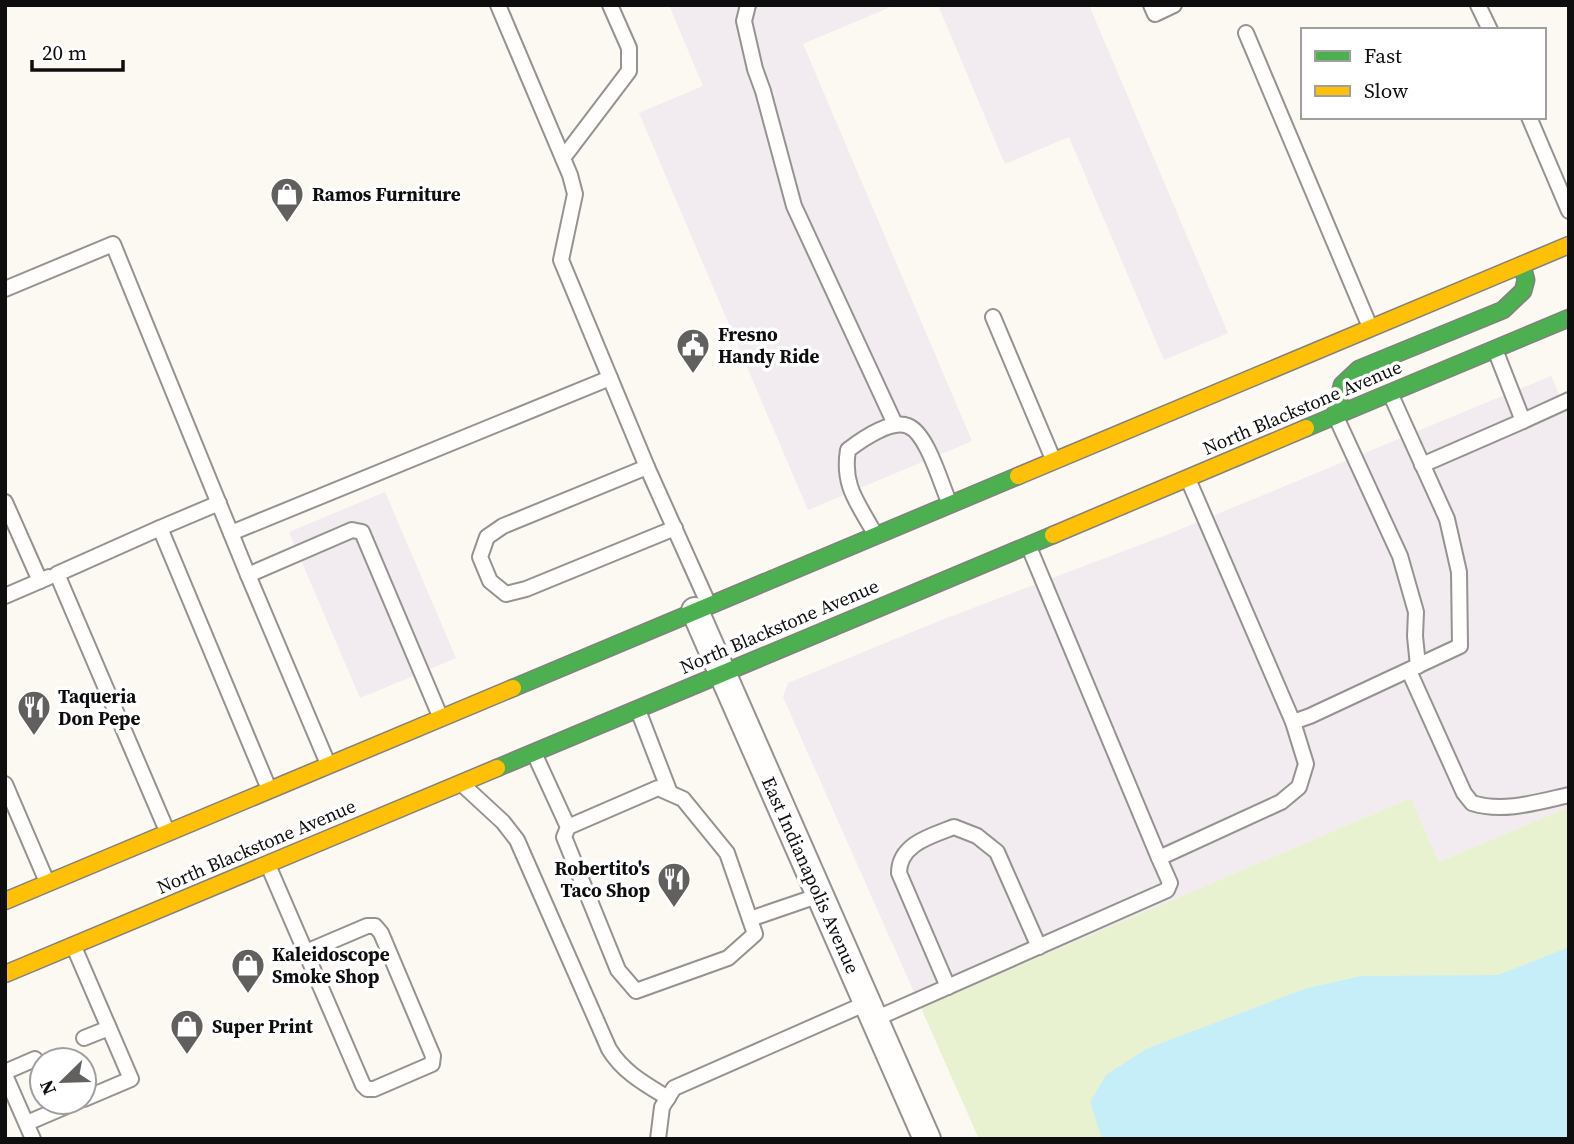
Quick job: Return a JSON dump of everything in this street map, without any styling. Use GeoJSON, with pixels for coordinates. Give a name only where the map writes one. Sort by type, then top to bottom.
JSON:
{"type":"FeatureCollection","features":[{"type":"Feature","properties":{"kind":"main road"},"geometry":{"type":"LineString","coordinates":[[5,901],[1569,245]]}},
{"type":"Feature","properties":{"kind":"main road"},"geometry":{"type":"LineString","coordinates":[[1335,416],[1342,385],[1359,369],[1503,310],[1522,294],[1527,278],[1522,265]]}},
{"type":"Feature","properties":{"kind":"main road","name":"North Blackstone Avenue"},"geometry":{"type":"LineString","coordinates":[[5,974],[1495,349],[1567,315]]}},
{"type":"Feature","properties":{"kind":"street","name":"East Indianapolis Avenue"},"geometry":{"type":"LineString","coordinates":[[701,608],[722,672],[927,1139]]}},
{"type":"Feature","properties":{"kind":"lane"},"geometry":{"type":"LineString","coordinates":[[498,5],[570,175],[575,194],[561,260],[647,467],[675,527],[701,608]]}},
{"type":"Feature","properties":{"kind":"lane"},"geometry":{"type":"LineString","coordinates":[[563,158],[629,71],[629,48],[610,5]]}},
{"type":"Feature","properties":{"kind":"lane"},"geometry":{"type":"LineString","coordinates":[[748,5],[744,21],[749,45],[794,206],[895,425]]}},
{"type":"Feature","properties":{"kind":"lane"},"geometry":{"type":"LineString","coordinates":[[1151,5],[1155,13],[1174,5]]}},
{"type":"Feature","properties":{"kind":"lane"},"geometry":{"type":"LineString","coordinates":[[1478,5],[1489,28]]}},
{"type":"Feature","properties":{"kind":"lane"},"geometry":{"type":"LineString","coordinates":[[1246,33],[1370,328]]}},
{"type":"Feature","properties":{"kind":"lane"},"geometry":{"type":"LineString","coordinates":[[1530,119],[1569,211]]}},
{"type":"Feature","properties":{"kind":"lane"},"geometry":{"type":"LineString","coordinates":[[5,289],[113,244],[329,765]]}},
{"type":"Feature","properties":{"kind":"lane"},"geometry":{"type":"LineString","coordinates":[[993,317],[1054,460]]}},
{"type":"Feature","properties":{"kind":"lane"},"geometry":{"type":"LineString","coordinates":[[1495,349],[1523,421]]}},
{"type":"Feature","properties":{"kind":"lane"},"geometry":{"type":"LineString","coordinates":[[231,533],[610,378]]}},
{"type":"Feature","properties":{"kind":"lane"},"geometry":{"type":"LineString","coordinates":[[1293,722],[1460,646],[1459,572],[1447,519],[1389,393]]}},
{"type":"Feature","properties":{"kind":"lane"},"geometry":{"type":"LineString","coordinates":[[1422,465],[1569,400]]}},
{"type":"Feature","properties":{"kind":"lane"},"geometry":{"type":"LineString","coordinates":[[1335,416],[1400,556],[1416,612],[1414,669],[1464,793],[1472,803],[1498,807],[1569,795]]}},
{"type":"Feature","properties":{"kind":"lane"},"geometry":{"type":"LineString","coordinates":[[875,535],[847,482],[845,466],[848,450],[867,436],[895,425],[908,426],[917,433],[927,448],[949,504]]}},
{"type":"Feature","properties":{"kind":"lane"},"geometry":{"type":"LineString","coordinates":[[647,467],[503,526],[487,537],[481,557],[490,581],[506,594],[526,589],[675,527]]}},
{"type":"Feature","properties":{"kind":"lane"},"geometry":{"type":"LineString","coordinates":[[1159,858],[1281,802],[1299,787],[1306,764],[1293,722],[1187,478]]}},
{"type":"Feature","properties":{"kind":"lane"},"geometry":{"type":"LineString","coordinates":[[5,502],[40,581]]}},
{"type":"Feature","properties":{"kind":"lane"},"geometry":{"type":"LineString","coordinates":[[5,596],[219,503]]}},
{"type":"Feature","properties":{"kind":"lane"},"geometry":{"type":"LineString","coordinates":[[160,528],[270,790]]}},
{"type":"Feature","properties":{"kind":"lane"},"geometry":{"type":"LineString","coordinates":[[248,575],[352,530],[362,532],[440,718]]}},
{"type":"Feature","properties":{"kind":"lane"},"geometry":{"type":"LineString","coordinates":[[658,1139],[662,1107],[674,1088],[691,1079],[871,1011],[948,987],[1167,890],[1170,883],[1028,544]]}},
{"type":"Feature","properties":{"kind":"lane"},"geometry":{"type":"LineString","coordinates":[[57,574],[168,832]]}},
{"type":"Feature","properties":{"kind":"lane"},"geometry":{"type":"LineString","coordinates":[[638,708],[670,793]]}},
{"type":"Feature","properties":{"kind":"lane"},"geometry":{"type":"LineString","coordinates":[[533,752],[568,827]]}},
{"type":"Feature","properties":{"kind":"lane"},"geometry":{"type":"LineString","coordinates":[[461,783],[503,822],[517,840],[608,1048],[617,1062],[640,1082],[668,1098]]}},
{"type":"Feature","properties":{"kind":"lane"},"geometry":{"type":"LineString","coordinates":[[5,784],[47,883]]}},
{"type":"Feature","properties":{"kind":"lane"},"geometry":{"type":"LineString","coordinates":[[657,788],[683,799],[727,853],[755,934],[728,958],[636,991],[618,970],[564,837],[568,827],[657,788]]}},
{"type":"Feature","properties":{"kind":"lane"},"geometry":{"type":"LineString","coordinates":[[948,987],[899,873],[902,857],[910,847],[931,836],[954,827],[977,836],[997,852],[1039,947]]}},
{"type":"Feature","properties":{"kind":"lane"},"geometry":{"type":"LineString","coordinates":[[267,864],[363,1086],[374,1089],[432,1064],[433,1056],[375,926],[367,926],[306,952]]}},
{"type":"Feature","properties":{"kind":"lane"},"geometry":{"type":"LineString","coordinates":[[750,919],[820,895]]}},
{"type":"Feature","properties":{"kind":"lane"},"geometry":{"type":"LineString","coordinates":[[73,945],[131,1079],[98,1093]]}},
{"type":"Feature","properties":{"kind":"lane"},"geometry":{"type":"LineString","coordinates":[[84,1038],[109,1027]]}},
{"type":"Feature","properties":{"kind":"lane"},"geometry":{"type":"LineString","coordinates":[[28,1062],[5,1073],[33,1139]]}},
{"type":"Feature","properties":{"kind":"lane"},"geometry":{"type":"LineString","coordinates":[[26,1123],[43,1116]]}},
{"type":"Feature","properties":{"kind":"shaded area"},"geometry":{"type":"Polygon","coordinates":[[[669,5],[895,5],[803,44],[972,441],[808,510],[639,113],[703,86],[669,5]]]}},
{"type":"Feature","properties":{"kind":"shaded area"},"geometry":{"type":"Polygon","coordinates":[[[938,5],[1089,5],[1228,333],[1164,360],[1069,137],[1005,164],[938,5]]]}},
{"type":"Feature","properties":{"kind":"shaded area"},"geometry":{"type":"Polygon","coordinates":[[[1551,376],[1569,417],[1569,807],[1439,862],[1411,798],[921,1008],[783,697],[788,683],[939,621],[1169,534],[1551,376]]]}},
{"type":"Feature","properties":{"kind":"shaded area"},"geometry":{"type":"Polygon","coordinates":[[[385,492],[456,658],[360,698],[289,532],[385,492]]]}},
{"type":"Feature","properties":{"kind":"green space"},"geometry":{"type":"Polygon","coordinates":[[[1411,798],[1439,862],[1569,807],[1569,1139],[979,1139],[921,1008],[1411,798]]]}},
{"type":"Feature","properties":{"kind":"water"},"geometry":{"type":"Polygon","coordinates":[[[1569,947],[1569,1139],[1102,1139],[1090,1102],[1106,1075],[1146,1049],[1304,989],[1361,976],[1498,975],[1569,947]]]}},
{"type":"Feature","properties":{"kind":"traffic: fast"},"geometry":{"type":"LineString","coordinates":[[1335,416],[1342,385],[1359,369],[1503,310],[1523,291],[1526,280],[1522,265]]}},
{"type":"Feature","properties":{"kind":"traffic: fast"},"geometry":{"type":"LineString","coordinates":[[1306,428],[1569,318]]}},
{"type":"Feature","properties":{"kind":"traffic: fast"},"geometry":{"type":"LineString","coordinates":[[513,688],[1018,476]]}},
{"type":"Feature","properties":{"kind":"traffic: fast"},"geometry":{"type":"LineString","coordinates":[[497,768],[1053,535]]}},
{"type":"Feature","properties":{"kind":"traffic: slow"},"geometry":{"type":"LineString","coordinates":[[1018,476],[1569,245]]}},
{"type":"Feature","properties":{"kind":"traffic: slow"},"geometry":{"type":"LineString","coordinates":[[1053,535],[1306,428]]}},
{"type":"Feature","properties":{"kind":"traffic: slow"},"geometry":{"type":"LineString","coordinates":[[5,901],[513,688]]}},
{"type":"Feature","properties":{"kind":"traffic: slow"},"geometry":{"type":"LineString","coordinates":[[5,974],[497,768]]}},
{"type":"Feature","properties":{"kind":"place","name":"Ramos Furniture"},"geometry":{"type":"Point","coordinates":[287,224]}},
{"type":"Feature","properties":{"kind":"place","name":"Fresno Handy Ride"},"geometry":{"type":"Point","coordinates":[693,375]}},
{"type":"Feature","properties":{"kind":"place","name":"Taqueria Don Pepe"},"geometry":{"type":"Point","coordinates":[34,737]}},
{"type":"Feature","properties":{"kind":"place","name":"Robertito's Taco Shop"},"geometry":{"type":"Point","coordinates":[674,909]}},
{"type":"Feature","properties":{"kind":"place","name":"Kaleidoscope Smoke Shop"},"geometry":{"type":"Point","coordinates":[248,995]}},
{"type":"Feature","properties":{"kind":"place","name":"Super Print"},"geometry":{"type":"Point","coordinates":[187,1056]}}]}
